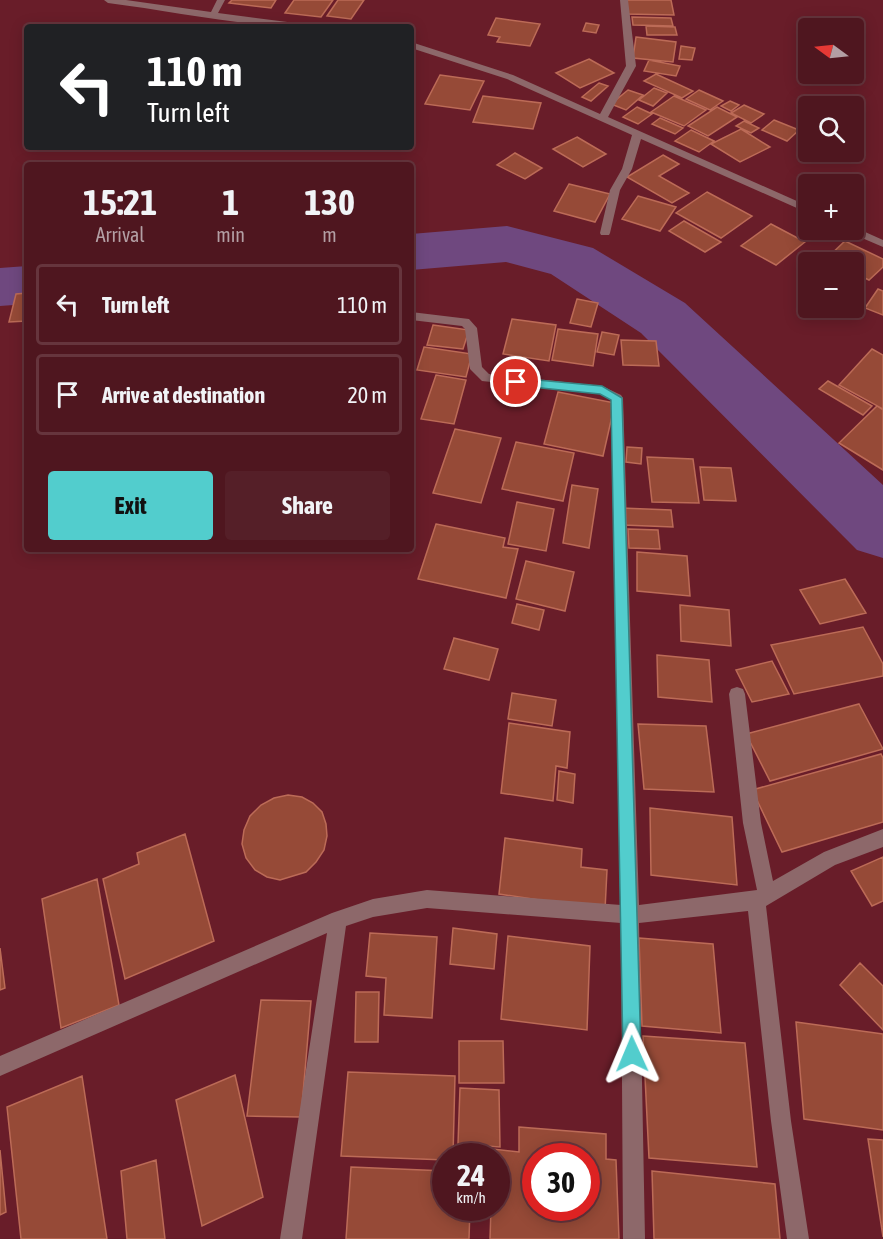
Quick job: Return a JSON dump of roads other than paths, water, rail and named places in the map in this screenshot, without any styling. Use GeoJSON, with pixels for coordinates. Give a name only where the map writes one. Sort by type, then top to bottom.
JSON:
{"type":"FeatureCollection","features":[{"type":"Feature","properties":{"kind":"street"},"geometry":{"type":"LineString","coordinates":[[108,0],[280,24]]}},
{"type":"Feature","properties":{"kind":"street"},"geometry":{"type":"LineString","coordinates":[[213,15],[221,0]]}},
{"type":"Feature","properties":{"kind":"street"},"geometry":{"type":"LineString","coordinates":[[603,118],[631,66],[624,0]]}},
{"type":"Feature","properties":{"kind":"street"},"geometry":{"type":"LineString","coordinates":[[414,46],[510,77],[798,205]]}},
{"type":"Feature","properties":{"kind":"street"},"geometry":{"type":"LineString","coordinates":[[605,233],[615,190],[627,169],[638,133]]}},
{"type":"Feature","properties":{"kind":"street"},"geometry":{"type":"LineString","coordinates":[[864,235],[883,244]]}},
{"type":"Feature","properties":{"kind":"street"},"geometry":{"type":"LineString","coordinates":[[414,316],[465,322],[471,328],[476,369],[486,378],[602,390],[616,398],[630,915],[634,1239]]}},
{"type":"Feature","properties":{"kind":"street"},"geometry":{"type":"LineString","coordinates":[[737,694],[762,897],[781,1121],[798,1239]]}},
{"type":"Feature","properties":{"kind":"street"},"geometry":{"type":"LineString","coordinates":[[0,1065],[338,919],[373,908],[427,899],[630,915],[762,897],[830,858],[883,838]]}},
{"type":"Feature","properties":{"kind":"street"},"geometry":{"type":"LineString","coordinates":[[291,1239],[338,919]]}},
{"type":"Feature","properties":{"kind":"waterway"},"geometry":{"type":"LineString","coordinates":[[414,252],[507,244],[572,261],[663,318],[883,529]]}},
{"type":"Feature","properties":{"kind":"waterway"},"geometry":{"type":"LineString","coordinates":[[0,287],[24,285]]}}]}
